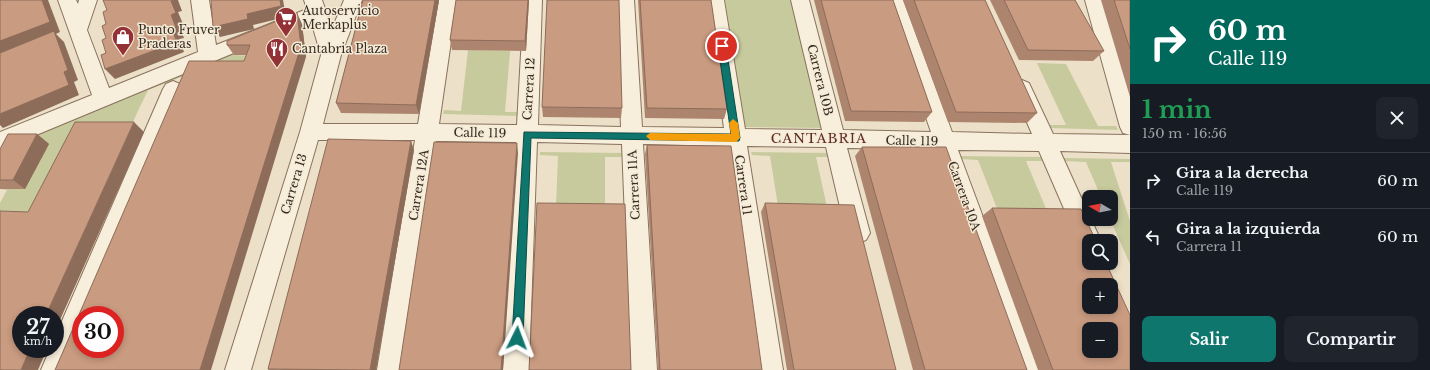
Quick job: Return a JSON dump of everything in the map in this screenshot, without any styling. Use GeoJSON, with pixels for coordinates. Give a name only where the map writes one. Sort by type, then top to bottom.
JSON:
{"type":"FeatureCollection","features":[{"type":"Feature","properties":{"kind":"street"},"geometry":{"type":"LineString","coordinates":[[67,0],[103,99]]}},
{"type":"Feature","properties":{"kind":"street"},"geometry":{"type":"LineString","coordinates":[[78,30],[88,0]]}},
{"type":"Feature","properties":{"kind":"street"},"geometry":{"type":"LineString","coordinates":[[200,0],[208,56]]}},
{"type":"Feature","properties":{"kind":"street","name":"Carrera 13"},"geometry":{"type":"LineString","coordinates":[[238,370],[310,132],[330,55],[345,23],[353,0]]}},
{"type":"Feature","properties":{"kind":"street","name":"Carrera 12A"},"geometry":{"type":"LineString","coordinates":[[390,370],[448,0]]}},
{"type":"Feature","properties":{"kind":"street","name":"Carrera 12"},"geometry":{"type":"LineString","coordinates":[[516,370],[533,0]]}},
{"type":"Feature","properties":{"kind":"street","name":"Carrera 11A"},"geometry":{"type":"LineString","coordinates":[[625,0],[644,370]]}},
{"type":"Feature","properties":{"kind":"street","name":"Carrera 11"},"geometry":{"type":"LineString","coordinates":[[715,0],[770,370]]}},
{"type":"Feature","properties":{"kind":"street","name":"Carrera 10B"},"geometry":{"type":"LineString","coordinates":[[800,0],[864,255]]}},
{"type":"Feature","properties":{"kind":"street","name":"Carrera 10A"},"geometry":{"type":"LineString","coordinates":[[894,0],[1026,370]]}},
{"type":"Feature","properties":{"kind":"street"},"geometry":{"type":"LineString","coordinates":[[1094,0],[1130,127]]}},
{"type":"Feature","properties":{"kind":"street"},"geometry":{"type":"LineString","coordinates":[[0,140],[208,56],[314,6],[330,55]]}},
{"type":"Feature","properties":{"kind":"street"},"geometry":{"type":"LineString","coordinates":[[1014,71],[1086,234]]}},
{"type":"Feature","properties":{"kind":"street"},"geometry":{"type":"LineString","coordinates":[[54,370],[174,89]]}},
{"type":"Feature","properties":{"kind":"street","name":"Calle 119"},"geometry":{"type":"LineString","coordinates":[[310,132],[428,132],[1130,144]]}},
{"type":"Feature","properties":{"kind":"green space"},"geometry":{"type":"Polygon","coordinates":[[[725,0],[794,0],[825,128],[745,127],[725,0]]]}},
{"type":"Feature","properties":{"kind":"green space"},"geometry":{"type":"Polygon","coordinates":[[[468,50],[510,51],[505,112],[522,112],[521,116],[443,114],[444,110],[461,111],[468,50]]]}},
{"type":"Feature","properties":{"kind":"green space"},"geometry":{"type":"Polygon","coordinates":[[[234,51],[234,55],[256,56],[251,71],[197,71],[148,90],[128,132],[41,220],[0,220],[0,203],[7,190],[0,189],[0,144],[234,51]]]}},
{"type":"Feature","properties":{"kind":"green space"},"geometry":{"type":"Polygon","coordinates":[[[1037,63],[1066,64],[1098,126],[1116,126],[1118,130],[1051,128],[1049,125],[1066,125],[1037,63]]]}},
{"type":"Feature","properties":{"kind":"green space"},"geometry":{"type":"Polygon","coordinates":[[[540,152],[622,153],[622,157],[605,157],[605,207],[556,206],[558,156],[540,155],[540,152]]]}},
{"type":"Feature","properties":{"kind":"green space"},"geometry":{"type":"Polygon","coordinates":[[[751,152],[833,153],[833,157],[816,157],[827,207],[778,206],[770,156],[752,155],[751,152]]]}},
{"type":"Feature","properties":{"kind":"green space"},"geometry":{"type":"Polygon","coordinates":[[[959,156],[1041,157],[1043,161],[1026,161],[1047,211],[998,211],[978,160],[960,159],[959,156]]]}},
{"type":"Feature","properties":{"kind":"green space"},"geometry":{"type":"Polygon","coordinates":[[[1063,158],[1130,159],[1130,162],[1111,162],[1130,221],[1130,264],[1118,234],[1113,226],[1118,226],[1118,190],[1098,190],[1086,162],[1065,161],[1063,158]]]}},
{"type":"Feature","properties":{"kind":"building"},"geometry":{"type":"Polygon","coordinates":[[[0,0],[42,0],[50,22],[0,41],[0,0]]]}},
{"type":"Feature","properties":{"kind":"building"},"geometry":{"type":"Polygon","coordinates":[[[103,0],[174,0],[171,1],[176,13],[171,15],[176,27],[172,29],[177,42],[105,69],[101,55],[106,53],[102,40],[106,38],[102,26],[106,24],[103,12],[107,10],[103,0]]]}},
{"type":"Feature","properties":{"kind":"building"},"geometry":{"type":"Polygon","coordinates":[[[211,0],[280,0],[281,6],[247,14],[248,19],[213,27],[211,0]]]}},
{"type":"Feature","properties":{"kind":"building"},"geometry":{"type":"Polygon","coordinates":[[[363,0],[435,0],[416,105],[336,103],[363,0]]]}},
{"type":"Feature","properties":{"kind":"building"},"geometry":{"type":"Polygon","coordinates":[[[456,0],[528,0],[525,41],[450,40],[456,0]]]}},
{"type":"Feature","properties":{"kind":"building"},"geometry":{"type":"Polygon","coordinates":[[[547,0],[619,0],[622,108],[542,107],[547,0]]]}},
{"type":"Feature","properties":{"kind":"building"},"geometry":{"type":"Polygon","coordinates":[[[640,0],[711,0],[727,109],[647,108],[640,0]]]}},
{"type":"Feature","properties":{"kind":"building"},"geometry":{"type":"Polygon","coordinates":[[[821,0],[893,0],[932,112],[851,111],[821,0]]]}},
{"type":"Feature","properties":{"kind":"building"},"geometry":{"type":"Polygon","coordinates":[[[914,0],[985,0],[1037,113],[956,112],[914,0]]]}},
{"type":"Feature","properties":{"kind":"building"},"geometry":{"type":"Polygon","coordinates":[[[1004,0],[1075,0],[1104,51],[1028,50],[1004,0]]]}},
{"type":"Feature","properties":{"kind":"building"},"geometry":{"type":"Polygon","coordinates":[[[1114,0],[1130,0],[1130,49],[1114,0]]]}},
{"type":"Feature","properties":{"kind":"building"},"geometry":{"type":"Polygon","coordinates":[[[297,13],[301,46],[200,370],[55,370],[60,358],[64,358],[64,349],[72,331],[72,358],[124,358],[124,306],[83,306],[189,61],[244,61],[250,45],[227,45],[227,41],[297,13]]]}},
{"type":"Feature","properties":{"kind":"building"},"geometry":{"type":"Polygon","coordinates":[[[54,31],[68,70],[64,72],[69,85],[0,114],[0,53],[54,31]]]}},
{"type":"Feature","properties":{"kind":"building"},"geometry":{"type":"Polygon","coordinates":[[[75,122],[134,122],[50,306],[12,306],[12,358],[26,358],[21,370],[0,370],[0,211],[28,212],[75,122]]]}},
{"type":"Feature","properties":{"kind":"building"},"geometry":{"type":"Polygon","coordinates":[[[8,134],[37,134],[13,180],[0,180],[0,149],[8,134]]]}},
{"type":"Feature","properties":{"kind":"building"},"geometry":{"type":"Polygon","coordinates":[[[328,139],[411,141],[370,370],[268,369],[328,139]]]}},
{"type":"Feature","properties":{"kind":"building"},"geometry":{"type":"Polygon","coordinates":[[[434,142],[517,143],[501,370],[399,370],[434,142]]]}},
{"type":"Feature","properties":{"kind":"building"},"geometry":{"type":"Polygon","coordinates":[[[647,145],[731,146],[762,370],[660,370],[647,145]]]}},
{"type":"Feature","properties":{"kind":"building"},"geometry":{"type":"Polygon","coordinates":[[[862,147],[946,147],[1027,370],[925,370],[862,147]]]}},
{"type":"Feature","properties":{"kind":"building"},"geometry":{"type":"Polygon","coordinates":[[[537,203],[625,204],[631,370],[529,370],[537,203]]]}},
{"type":"Feature","properties":{"kind":"building"},"geometry":{"type":"Polygon","coordinates":[[[765,203],[854,205],[896,370],[794,370],[765,203]]]}},
{"type":"Feature","properties":{"kind":"building"},"geometry":{"type":"Polygon","coordinates":[[[992,208],[1081,209],[1082,226],[1089,226],[1093,234],[1082,234],[1082,270],[1109,270],[1113,278],[1082,278],[1082,314],[1118,314],[1118,289],[1130,315],[1130,370],[1053,370],[992,208]]]}},
{"type":"Feature","properties":{"kind":"slow traffic"},"geometry":{"type":"LineString","coordinates":[[650,136],[736,138],[733,123]]}},
{"type":"Feature","properties":{"kind":"place","name":"Autoservicio Merkaplus"},"geometry":{"type":"Point","coordinates":[286,38]}},
{"type":"Feature","properties":{"kind":"place","name":"Punto Fruver Praderas"},"geometry":{"type":"Point","coordinates":[123,56]}},
{"type":"Feature","properties":{"kind":"place","name":"Cantabria Plaza"},"geometry":{"type":"Point","coordinates":[277,68]}},
{"type":"Feature","properties":{"kind":"district","name":"CANTABRIA"},"geometry":{"type":"Point","coordinates":[819,138]}},
{"type":"Feature","properties":{"kind":"route"},"geometry":{"type":"LineString","coordinates":[[517,338],[527,134],[736,138],[722,46]]}}]}
